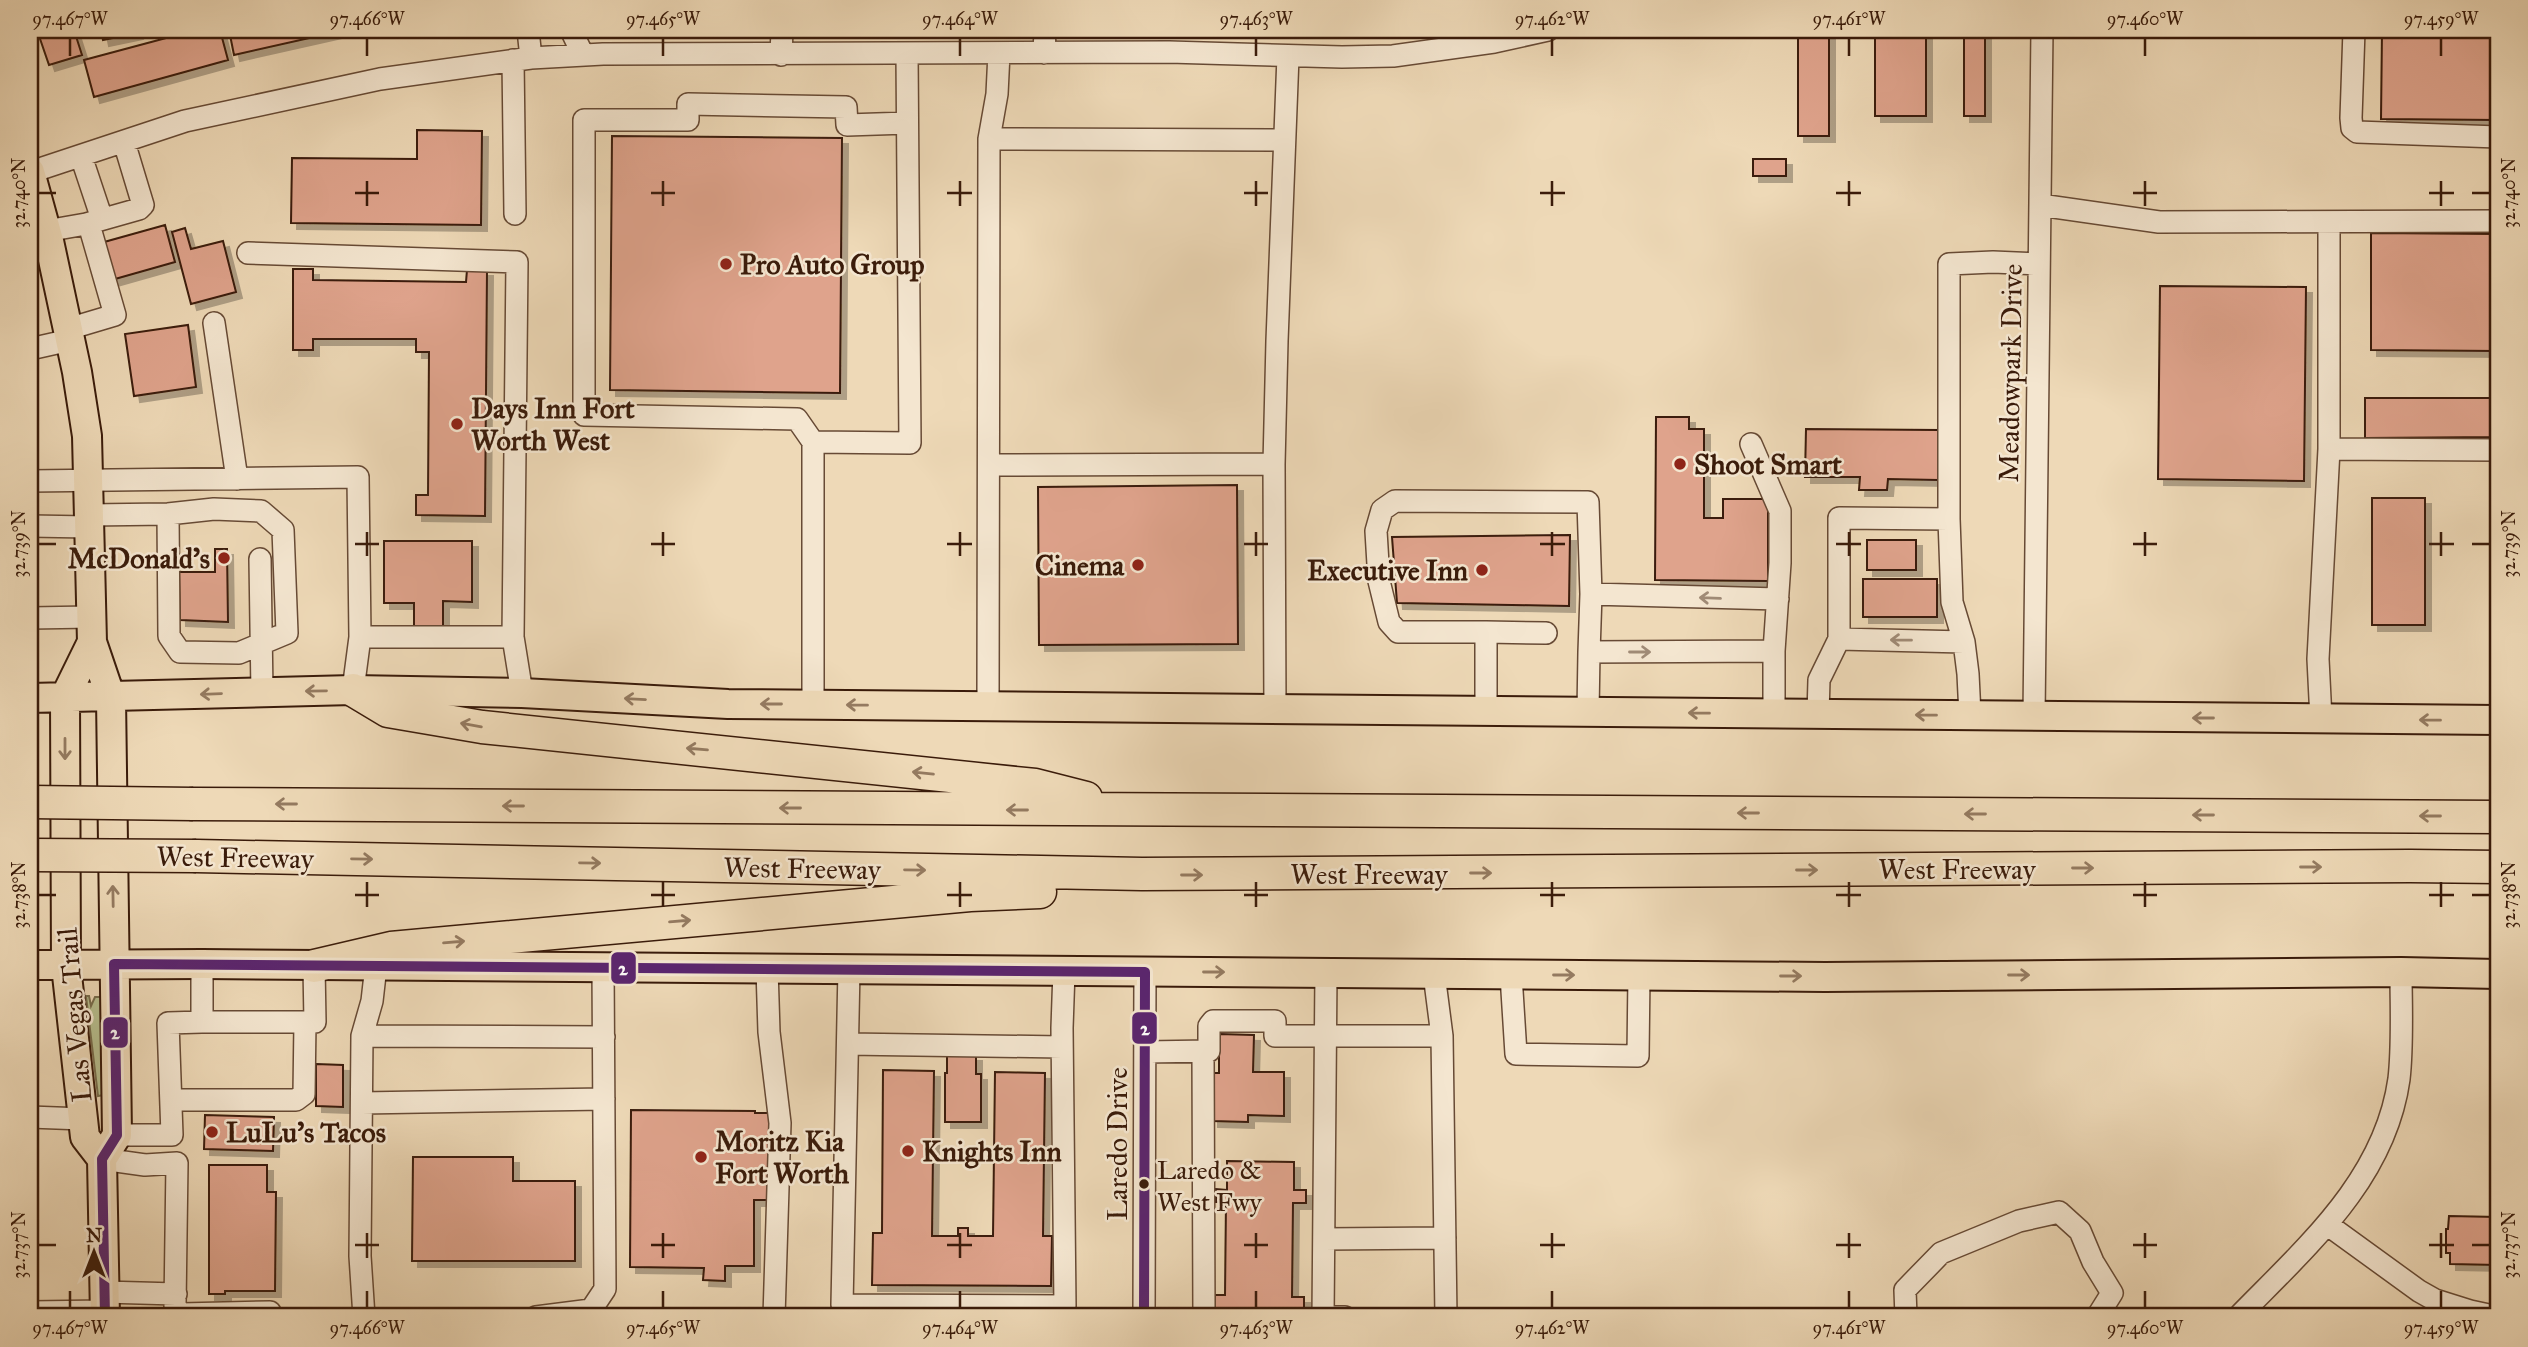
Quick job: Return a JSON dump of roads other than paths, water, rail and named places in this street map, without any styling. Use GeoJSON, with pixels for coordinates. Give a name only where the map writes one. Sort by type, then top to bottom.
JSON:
{"type":"FeatureCollection","features":[{"type":"Feature","properties":{"kind":"highway"},"geometry":{"type":"LineString","coordinates":[[353,690],[388,710],[482,727],[1035,785],[1135,811]]}},
{"type":"Feature","properties":{"kind":"highway","name":"West Freeway"},"geometry":{"type":"LineString","coordinates":[[30,802],[1135,811],[2498,817]]}},
{"type":"Feature","properties":{"kind":"highway","name":"West Freeway"},"geometry":{"type":"LineString","coordinates":[[30,855],[1142,874],[2498,867]]}},
{"type":"Feature","properties":{"kind":"highway"},"geometry":{"type":"LineString","coordinates":[[314,965],[391,948],[970,895],[1061,891],[1142,874]]}},
{"type":"Feature","properties":{"kind":"main road"},"geometry":{"type":"LineString","coordinates":[[30,174],[47,230],[87,436],[91,630],[65,697]]}},
{"type":"Feature","properties":{"kind":"main road","name":"Las Vegas Trail"},"geometry":{"type":"LineString","coordinates":[[65,697],[66,965],[85,1137],[102,1159],[117,1135],[111,698],[91,630]]}},
{"type":"Feature","properties":{"kind":"main road"},"geometry":{"type":"LineString","coordinates":[[30,698],[353,690],[522,693],[728,704],[2498,720]]}},
{"type":"Feature","properties":{"kind":"main road"},"geometry":{"type":"LineString","coordinates":[[30,965],[202,964],[1839,977],[2401,972],[2498,974]]}},
{"type":"Feature","properties":{"kind":"main road"},"geometry":{"type":"LineString","coordinates":[[102,1159],[104,1307]]}},
{"type":"Feature","properties":{"kind":"street"},"geometry":{"type":"LineString","coordinates":[[515,214],[522,59],[528,30]]}},
{"type":"Feature","properties":{"kind":"street"},"geometry":{"type":"LineString","coordinates":[[571,30],[583,55]]}},
{"type":"Feature","properties":{"kind":"street"},"geometry":{"type":"LineString","coordinates":[[781,55],[782,30]]}},
{"type":"Feature","properties":{"kind":"street"},"geometry":{"type":"LineString","coordinates":[[1044,53],[1045,30]]}},
{"type":"Feature","properties":{"kind":"street"},"geometry":{"type":"LineString","coordinates":[[30,174],[185,121],[380,79],[522,59],[583,55],[1169,52],[1392,56],[1548,30]]}},
{"type":"Feature","properties":{"kind":"street","name":"Meadowpark Drive"},"geometry":{"type":"LineString","coordinates":[[2034,716],[2042,30]]}},
{"type":"Feature","properties":{"kind":"street"},"geometry":{"type":"LineString","coordinates":[[2354,30],[2351,118],[2352,128],[2357,132],[2498,137]]}},
{"type":"Feature","properties":{"kind":"street"},"geometry":{"type":"LineString","coordinates":[[988,706],[989,139],[997,94],[999,53]]}},
{"type":"Feature","properties":{"kind":"street"},"geometry":{"type":"LineString","coordinates":[[813,442],[910,443],[906,54]]}},
{"type":"Feature","properties":{"kind":"street"},"geometry":{"type":"LineString","coordinates":[[1275,709],[1274,464],[1288,55]]}},
{"type":"Feature","properties":{"kind":"street"},"geometry":{"type":"LineString","coordinates":[[813,705],[813,442],[797,419],[584,415],[584,120],[688,120],[688,104],[846,107],[847,125],[907,123]]}},
{"type":"Feature","properties":{"kind":"street"},"geometry":{"type":"LineString","coordinates":[[989,139],[1284,140]]}},
{"type":"Feature","properties":{"kind":"street"},"geometry":{"type":"LineString","coordinates":[[47,230],[94,222],[139,209],[143,205],[124,142]]}},
{"type":"Feature","properties":{"kind":"street"},"geometry":{"type":"LineString","coordinates":[[30,349],[115,315],[90,228],[94,222],[81,156]]}},
{"type":"Feature","properties":{"kind":"street"},"geometry":{"type":"LineString","coordinates":[[2040,205],[2159,222],[2498,221]]}},
{"type":"Feature","properties":{"kind":"street"},"geometry":{"type":"LineString","coordinates":[[2321,719],[2318,659],[2329,449],[2329,223]]}},
{"type":"Feature","properties":{"kind":"street"},"geometry":{"type":"LineString","coordinates":[[248,253],[517,262],[513,637],[522,693]]}},
{"type":"Feature","properties":{"kind":"street"},"geometry":{"type":"LineString","coordinates":[[1970,716],[1964,642],[1952,602],[1948,519],[1948,264],[2039,264]]}},
{"type":"Feature","properties":{"kind":"street"},"geometry":{"type":"LineString","coordinates":[[214,323],[237,479]]}},
{"type":"Feature","properties":{"kind":"street"},"geometry":{"type":"LineString","coordinates":[[1751,444],[1780,511],[1774,714]]}},
{"type":"Feature","properties":{"kind":"street"},"geometry":{"type":"LineString","coordinates":[[2329,449],[2498,450]]}},
{"type":"Feature","properties":{"kind":"street"},"geometry":{"type":"LineString","coordinates":[[989,466],[1274,464]]}},
{"type":"Feature","properties":{"kind":"street"},"geometry":{"type":"LineString","coordinates":[[30,481],[358,477],[360,637],[353,690]]}},
{"type":"Feature","properties":{"kind":"street"},"geometry":{"type":"LineString","coordinates":[[1546,633],[1398,632],[1389,622],[1379,581],[1376,531],[1382,510],[1395,500],[1588,502],[1591,594],[1588,712]]}},
{"type":"Feature","properties":{"kind":"street"},"geometry":{"type":"LineString","coordinates":[[30,526],[214,509],[261,511],[283,530],[287,634],[239,653],[180,652],[169,636],[168,514]]}},
{"type":"Feature","properties":{"kind":"street"},"geometry":{"type":"LineString","coordinates":[[1818,714],[1819,680],[1839,639],[1839,518],[1948,519]]}},
{"type":"Feature","properties":{"kind":"street"},"geometry":{"type":"LineString","coordinates":[[260,559],[261,644],[271,692]]}},
{"type":"Feature","properties":{"kind":"street"},"geometry":{"type":"LineString","coordinates":[[1591,594],[1778,599]]}},
{"type":"Feature","properties":{"kind":"street"},"geometry":{"type":"LineString","coordinates":[[30,618],[91,630]]}},
{"type":"Feature","properties":{"kind":"street"},"geometry":{"type":"LineString","coordinates":[[1486,632],[1486,711]]}},
{"type":"Feature","properties":{"kind":"street"},"geometry":{"type":"LineString","coordinates":[[360,637],[513,637]]}},
{"type":"Feature","properties":{"kind":"street"},"geometry":{"type":"LineString","coordinates":[[1839,639],[1964,642]]}},
{"type":"Feature","properties":{"kind":"street"},"geometry":{"type":"LineString","coordinates":[[1589,652],[1774,651]]}},
{"type":"Feature","properties":{"kind":"street"},"geometry":{"type":"LineString","coordinates":[[202,964],[202,1022]]}},
{"type":"Feature","properties":{"kind":"street"},"geometry":{"type":"LineString","coordinates":[[117,1135],[172,1135],[168,1023],[315,1022],[314,965]]}},
{"type":"Feature","properties":{"kind":"street"},"geometry":{"type":"LineString","coordinates":[[364,1317],[360,1256],[362,1036],[372,1001],[376,966]]}},
{"type":"Feature","properties":{"kind":"street"},"geometry":{"type":"LineString","coordinates":[[536,1317],[591,1310],[605,1289],[603,967]]}},
{"type":"Feature","properties":{"kind":"street"},"geometry":{"type":"LineString","coordinates":[[767,969],[769,1032],[780,1123],[774,1317]]}},
{"type":"Feature","properties":{"kind":"street"},"geometry":{"type":"LineString","coordinates":[[849,969],[842,1305],[1065,1306],[1062,1047],[1064,971]]}},
{"type":"Feature","properties":{"kind":"street","name":"Laredo Drive"},"geometry":{"type":"LineString","coordinates":[[1144,1317],[1145,972]]}},
{"type":"Feature","properties":{"kind":"street"},"geometry":{"type":"LineString","coordinates":[[2238,1317],[2328,1225],[2354,1191],[2375,1156],[2392,1113],[2399,1078],[2401,972]]}},
{"type":"Feature","properties":{"kind":"street"},"geometry":{"type":"LineString","coordinates":[[1326,973],[1323,1317],[1345,1317]]}},
{"type":"Feature","properties":{"kind":"street"},"geometry":{"type":"LineString","coordinates":[[1434,974],[1442,1036],[1446,1317]]}},
{"type":"Feature","properties":{"kind":"street"},"geometry":{"type":"LineString","coordinates":[[1511,975],[1516,1054],[1638,1056],[1639,975]]}},
{"type":"Feature","properties":{"kind":"street"},"geometry":{"type":"LineString","coordinates":[[1145,1052],[1209,1051],[1209,1026],[1213,1021],[1275,1021],[1275,1036],[1442,1036]]}},
{"type":"Feature","properties":{"kind":"street"},"geometry":{"type":"LineString","coordinates":[[171,1100],[296,1100],[304,1094],[305,1022]]}},
{"type":"Feature","properties":{"kind":"street"},"geometry":{"type":"LineString","coordinates":[[362,1036],[604,1037]]}},
{"type":"Feature","properties":{"kind":"street"},"geometry":{"type":"LineString","coordinates":[[848,1044],[1062,1047]]}},
{"type":"Feature","properties":{"kind":"street"},"geometry":{"type":"LineString","coordinates":[[1203,1051],[1204,1317]]}},
{"type":"Feature","properties":{"kind":"street"},"geometry":{"type":"LineString","coordinates":[[362,1103],[604,1100]]}},
{"type":"Feature","properties":{"kind":"street"},"geometry":{"type":"LineString","coordinates":[[30,1117],[83,1119]]}},
{"type":"Feature","properties":{"kind":"street"},"geometry":{"type":"LineString","coordinates":[[102,1159],[145,1165],[177,1163],[175,1306],[181,1314],[270,1312]]}},
{"type":"Feature","properties":{"kind":"street"},"geometry":{"type":"LineString","coordinates":[[1906,1317],[1905,1290],[1941,1253],[2019,1221],[2059,1212],[2080,1231],[2093,1262],[2112,1293],[2097,1317]]}},
{"type":"Feature","properties":{"kind":"street"},"geometry":{"type":"LineString","coordinates":[[2328,1225],[2435,1300],[2498,1317]]}},
{"type":"Feature","properties":{"kind":"street"},"geometry":{"type":"LineString","coordinates":[[1324,1239],[1445,1238]]}},
{"type":"Feature","properties":{"kind":"street"},"geometry":{"type":"LineString","coordinates":[[30,1312],[104,1307],[176,1294]]}},
{"type":"Feature","properties":{"kind":"place","name":"Pro Auto Group"},"geometry":{"type":"Point","coordinates":[726,264]}},
{"type":"Feature","properties":{"kind":"place","name":"Days Inn Fort Worth West"},"geometry":{"type":"Point","coordinates":[457,424]}},
{"type":"Feature","properties":{"kind":"place","name":"Shoot Smart"},"geometry":{"type":"Point","coordinates":[1680,464]}},
{"type":"Feature","properties":{"kind":"place","name":"McDonald's"},"geometry":{"type":"Point","coordinates":[224,558]}},
{"type":"Feature","properties":{"kind":"place","name":"Cinema"},"geometry":{"type":"Point","coordinates":[1138,565]}},
{"type":"Feature","properties":{"kind":"place","name":"Executive Inn"},"geometry":{"type":"Point","coordinates":[1482,570]}},
{"type":"Feature","properties":{"kind":"place","name":"LuLu's Tacos"},"geometry":{"type":"Point","coordinates":[212,1132]}},
{"type":"Feature","properties":{"kind":"place","name":"Knights Inn"},"geometry":{"type":"Point","coordinates":[908,1151]}},
{"type":"Feature","properties":{"kind":"place","name":"Moritz Kia Fort Worth"},"geometry":{"type":"Point","coordinates":[701,1157]}},
{"type":"Feature","properties":{"kind":"place","name":"Laredo & West Fwy"},"geometry":{"type":"Point","coordinates":[1144,1184]}}]}
